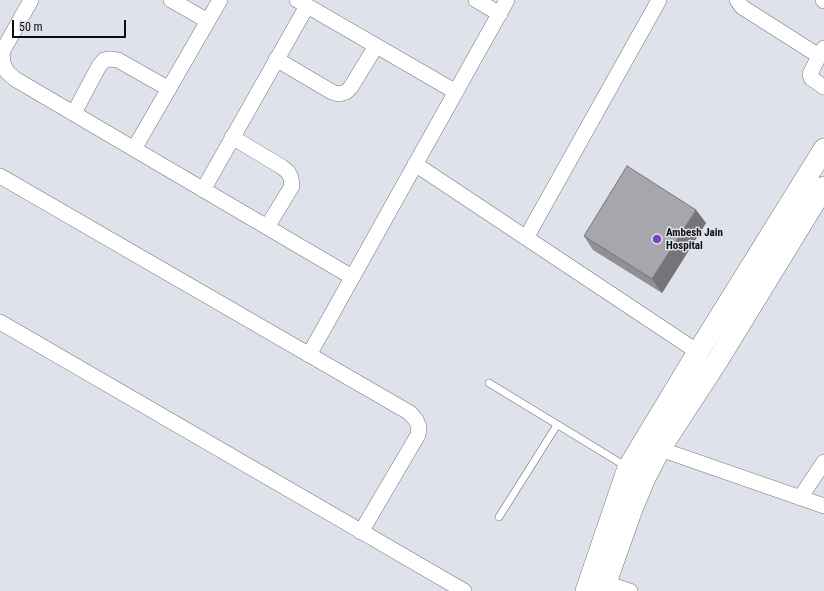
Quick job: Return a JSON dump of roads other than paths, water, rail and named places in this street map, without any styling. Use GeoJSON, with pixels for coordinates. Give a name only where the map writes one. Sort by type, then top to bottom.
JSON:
{"type":"FeatureCollection","features":[{"type":"Feature","properties":{"kind":"main road"},"geometry":{"type":"LineString","coordinates":[[596,585],[628,468],[824,149]]}},
{"type":"Feature","properties":{"kind":"main road"},"geometry":{"type":"LineString","coordinates":[[596,585],[660,448],[718,360],[824,187]]}},
{"type":"Feature","properties":{"kind":"street"},"geometry":{"type":"LineString","coordinates":[[31,0],[2,52],[6,72],[14,79],[352,277]]}},
{"type":"Feature","properties":{"kind":"street"},"geometry":{"type":"LineString","coordinates":[[171,0],[208,21]]}},
{"type":"Feature","properties":{"kind":"street"},"geometry":{"type":"LineString","coordinates":[[134,149],[220,0]]}},
{"type":"Feature","properties":{"kind":"street"},"geometry":{"type":"LineString","coordinates":[[476,0],[500,14]]}},
{"type":"Feature","properties":{"kind":"street"},"geometry":{"type":"LineString","coordinates":[[309,355],[507,0]]}},
{"type":"Feature","properties":{"kind":"street"},"geometry":{"type":"LineString","coordinates":[[526,238],[659,0]]}},
{"type":"Feature","properties":{"kind":"street"},"geometry":{"type":"LineString","coordinates":[[737,0],[742,8],[821,52],[810,74],[811,78],[824,87]]}},
{"type":"Feature","properties":{"kind":"street"},"geometry":{"type":"LineString","coordinates":[[203,190],[276,59],[302,3],[456,92]]}},
{"type":"Feature","properties":{"kind":"street"},"geometry":{"type":"LineString","coordinates":[[276,59],[332,92],[339,94],[346,92],[352,87],[376,46]]}},
{"type":"Feature","properties":{"kind":"street"},"geometry":{"type":"LineString","coordinates":[[74,113],[99,66],[104,60],[118,60],[169,89]]}},
{"type":"Feature","properties":{"kind":"street"},"geometry":{"type":"LineString","coordinates":[[232,137],[282,167],[288,172],[291,178],[292,186],[267,227]]}},
{"type":"Feature","properties":{"kind":"street"},"geometry":{"type":"LineString","coordinates":[[415,164],[698,352]]}},
{"type":"Feature","properties":{"kind":"street"},"geometry":{"type":"LineString","coordinates":[[0,176],[410,413],[416,420],[419,427],[418,435],[361,532]]}},
{"type":"Feature","properties":{"kind":"street"},"geometry":{"type":"LineString","coordinates":[[0,322],[464,591]]}},
{"type":"Feature","properties":{"kind":"street"},"geometry":{"type":"LineString","coordinates":[[660,448],[824,506]]}},
{"type":"Feature","properties":{"kind":"street"},"geometry":{"type":"LineString","coordinates":[[800,498],[824,462]]}},
{"type":"Feature","properties":{"kind":"street"},"geometry":{"type":"LineString","coordinates":[[596,585],[630,591]]}},
{"type":"Feature","properties":{"kind":"lane"},"geometry":{"type":"LineString","coordinates":[[489,383],[628,468]]}},
{"type":"Feature","properties":{"kind":"lane"},"geometry":{"type":"LineString","coordinates":[[499,517],[557,425]]}},
{"type":"Feature","properties":{"kind":"place","name":"Ambesh Jain Hospital"},"geometry":{"type":"Point","coordinates":[657,239]}}]}
